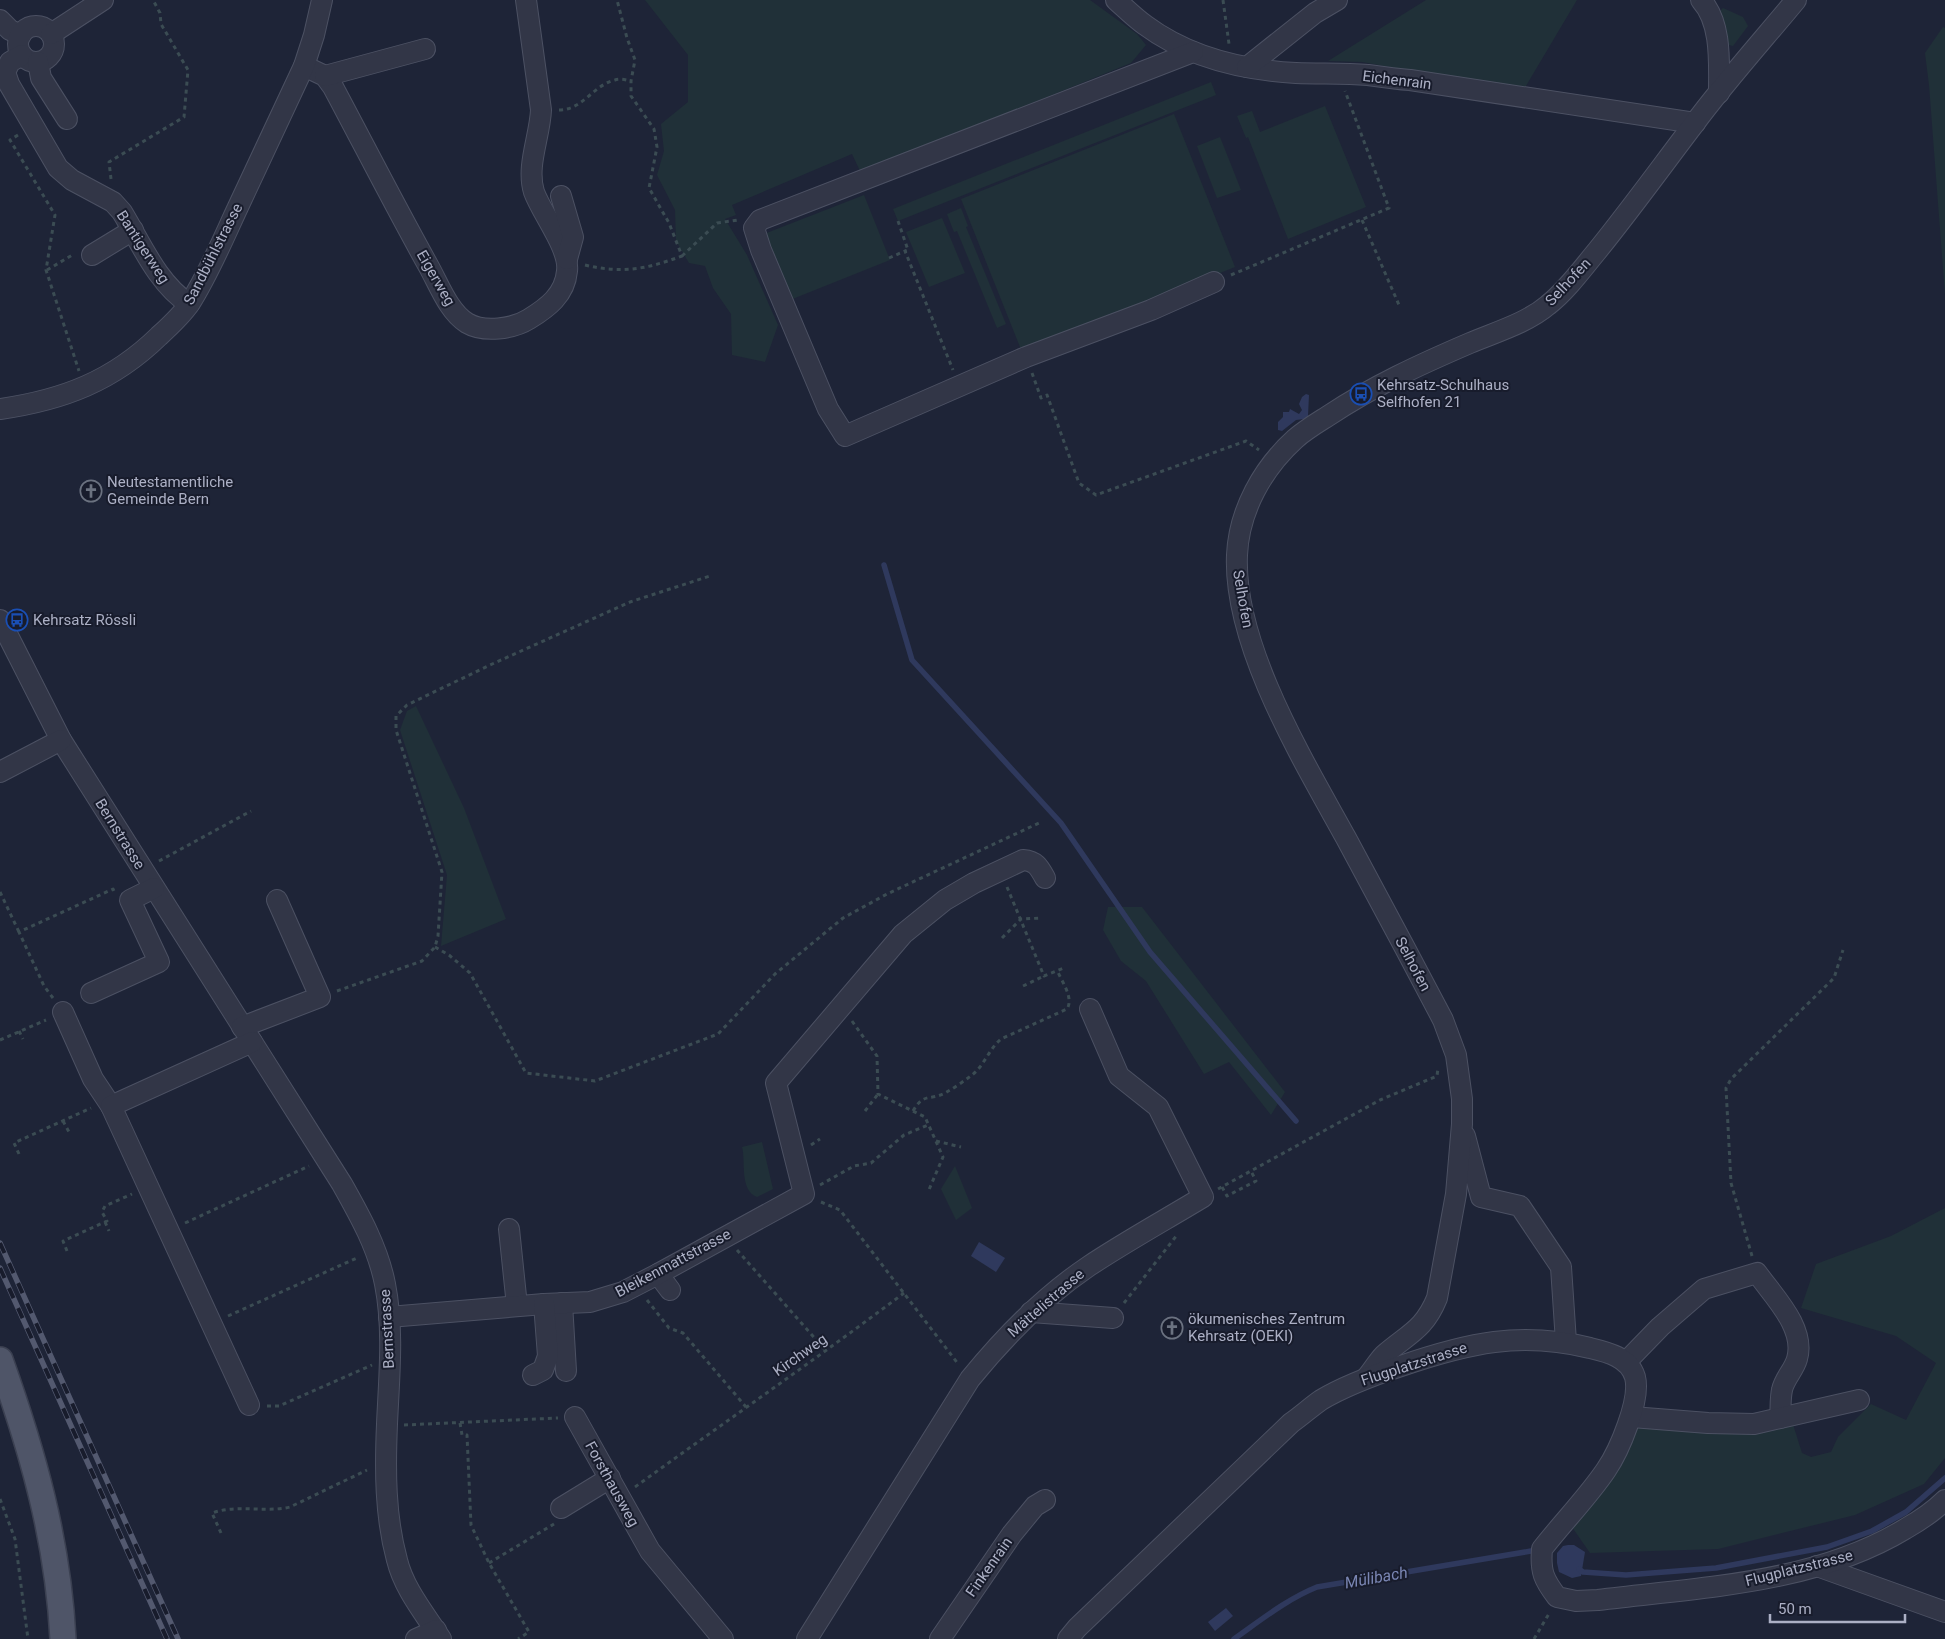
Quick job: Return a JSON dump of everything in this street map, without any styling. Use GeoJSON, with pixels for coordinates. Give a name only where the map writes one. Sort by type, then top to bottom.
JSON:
{"type":"FeatureCollection","features":[{"type":"Feature","properties":{"kind":"main road"},"geometry":{"type":"LineString","coordinates":[[0,1360],[25,1432],[50,1529],[63,1639]]}},
{"type":"Feature","properties":{"kind":"street"},"geometry":{"type":"LineString","coordinates":[[51,34],[103,0]]}},
{"type":"Feature","properties":{"kind":"street","name":"Sandbühlstrasse"},"geometry":{"type":"LineString","coordinates":[[0,409],[53,399],[102,379],[152,344],[174,323],[189,304],[208,269],[304,66],[322,0]]}},
{"type":"Feature","properties":{"kind":"street"},"geometry":{"type":"LineString","coordinates":[[526,0],[541,110],[541,124],[532,169],[534,191],[567,260]]}},
{"type":"Feature","properties":{"kind":"street","name":"Eichenrain"},"geometry":{"type":"LineString","coordinates":[[1116,0],[1145,25],[1169,40],[1193,52],[1239,65],[1295,73],[1367,75],[1410,80],[1695,123]]}},
{"type":"Feature","properties":{"kind":"street"},"geometry":{"type":"LineString","coordinates":[[1239,65],[1337,0]]}},
{"type":"Feature","properties":{"kind":"street"},"geometry":{"type":"LineString","coordinates":[[1701,0],[1708,9],[1716,35],[1719,93]]}},
{"type":"Feature","properties":{"kind":"street","name":"Selhofen"},"geometry":{"type":"LineString","coordinates":[[1367,1377],[1383,1356],[1421,1326],[1430,1314],[1437,1298],[1456,1194],[1462,1124],[1462,1099],[1456,1055],[1443,1020],[1303,760],[1268,686],[1253,648],[1242,608],[1237,578],[1237,553],[1240,529],[1248,502],[1269,468],[1296,437],[1361,394],[1440,356],[1528,318],[1548,306],[1574,279],[1666,163],[1695,123],[1796,0]]}},
{"type":"Feature","properties":{"kind":"street"},"geometry":{"type":"LineString","coordinates":[[0,20],[10,30],[21,35]]}},
{"type":"Feature","properties":{"kind":"street"},"geometry":{"type":"LineString","coordinates":[[30,59],[47,59],[52,52],[54,43],[51,34],[44,28],[36,26],[28,28],[21,35],[18,41],[18,48],[30,59],[67,120]]}},
{"type":"Feature","properties":{"kind":"street"},"geometry":{"type":"LineString","coordinates":[[304,66],[325,76],[425,49]]}},
{"type":"Feature","properties":{"kind":"street"},"geometry":{"type":"LineString","coordinates":[[1193,52],[760,220],[754,228],[761,250],[828,409],[845,436],[1026,357],[1151,310],[1214,282]]}},
{"type":"Feature","properties":{"kind":"street","name":"Bantigerweg"},"geometry":{"type":"LineString","coordinates":[[30,59],[10,62],[6,72],[8,84],[58,168],[72,180],[113,202],[133,230],[166,285],[189,304]]}},
{"type":"Feature","properties":{"kind":"street","name":"Eigerweg"},"geometry":{"type":"LineString","coordinates":[[325,76],[334,87],[450,305],[468,324],[490,329],[508,328],[525,322],[542,311],[558,295],[565,280],[567,260],[573,237],[562,196]]}},
{"type":"Feature","properties":{"kind":"street"},"geometry":{"type":"LineString","coordinates":[[92,255],[133,230]]}},
{"type":"Feature","properties":{"kind":"street","name":"Bernstrasse"},"geometry":{"type":"LineString","coordinates":[[0,620],[61,740],[325,1158],[355,1208],[376,1250],[385,1285],[389,1316],[390,1357],[386,1426],[388,1516],[397,1562],[411,1592],[438,1635]]}},
{"type":"Feature","properties":{"kind":"street"},"geometry":{"type":"LineString","coordinates":[[0,772],[61,740]]}},
{"type":"Feature","properties":{"kind":"street"},"geometry":{"type":"LineString","coordinates":[[804,1194],[776,1083],[903,934],[945,900],[1023,860],[1037,864],[1045,878]]}},
{"type":"Feature","properties":{"kind":"street"},"geometry":{"type":"LineString","coordinates":[[91,993],[159,962],[130,900],[154,888]]}},
{"type":"Feature","properties":{"kind":"street"},"geometry":{"type":"LineString","coordinates":[[109,1104],[202,1065],[247,1035],[320,997],[277,900]]}},
{"type":"Feature","properties":{"kind":"street"},"geometry":{"type":"LineString","coordinates":[[1090,1008],[1119,1076],[1158,1107],[1203,1197]]}},
{"type":"Feature","properties":{"kind":"street"},"geometry":{"type":"LineString","coordinates":[[63,1012],[93,1079],[109,1104],[249,1405]]}},
{"type":"Feature","properties":{"kind":"street"},"geometry":{"type":"LineString","coordinates":[[143,1106],[202,1079],[202,1065]]}},
{"type":"Feature","properties":{"kind":"street"},"geometry":{"type":"LineString","coordinates":[[1462,1124],[1481,1197],[1520,1206],[1561,1267],[1566,1342]]}},
{"type":"Feature","properties":{"kind":"street","name":"Bleikenmattstrasse"},"geometry":{"type":"LineString","coordinates":[[389,1316],[553,1303],[590,1302],[623,1292],[636,1285],[664,1282],[725,1236],[804,1194]]}},
{"type":"Feature","properties":{"kind":"street","name":"Mättelistrasse"},"geometry":{"type":"LineString","coordinates":[[807,1639],[970,1379],[996,1348],[1031,1312],[1088,1267],[1203,1197]]}},
{"type":"Feature","properties":{"kind":"street"},"geometry":{"type":"LineString","coordinates":[[510,1229],[517,1306]]}},
{"type":"Feature","properties":{"kind":"street"},"geometry":{"type":"LineString","coordinates":[[1557,1597],[1544,1579],[1541,1562],[1542,1549],[1607,1469],[1632,1417],[1635,1377],[1626,1362],[1660,1327],[1704,1290],[1757,1274],[1792,1322],[1798,1335],[1799,1348],[1797,1359],[1782,1389],[1780,1418]]}},
{"type":"Feature","properties":{"kind":"street"},"geometry":{"type":"LineString","coordinates":[[553,1303],[566,1371]]}},
{"type":"Feature","properties":{"kind":"street"},"geometry":{"type":"LineString","coordinates":[[533,1375],[543,1370],[548,1356],[553,1303]]}},
{"type":"Feature","properties":{"kind":"street"},"geometry":{"type":"LineString","coordinates":[[1031,1312],[1113,1318]]}},
{"type":"Feature","properties":{"kind":"street","name":"Flugplatzstrasse"},"geometry":{"type":"LineString","coordinates":[[1068,1639],[1077,1628],[1291,1423],[1322,1400],[1367,1377],[1447,1350],[1492,1342],[1543,1339],[1566,1342],[1609,1352],[1626,1362]]}},
{"type":"Feature","properties":{"kind":"street"},"geometry":{"type":"LineString","coordinates":[[1632,1417],[1708,1423],[1754,1424],[1859,1400]]}},
{"type":"Feature","properties":{"kind":"street","name":"Forsthausweg"},"geometry":{"type":"LineString","coordinates":[[576,1417],[650,1551],[724,1639]]}},
{"type":"Feature","properties":{"kind":"street"},"geometry":{"type":"LineString","coordinates":[[561,1508],[610,1478]]}},
{"type":"Feature","properties":{"kind":"street","name":"Finkenrain"},"geometry":{"type":"LineString","coordinates":[[940,1639],[1012,1534],[1035,1506],[1045,1500]]}},
{"type":"Feature","properties":{"kind":"street","name":"Flugplatzstrasse"},"geometry":{"type":"LineString","coordinates":[[1557,1597],[1576,1601],[1598,1600],[1760,1580],[1817,1566],[1852,1556],[1886,1540],[1915,1524],[1945,1500]]}},
{"type":"Feature","properties":{"kind":"street"},"geometry":{"type":"LineString","coordinates":[[1817,1566],[1945,1612]]}},
{"type":"Feature","properties":{"kind":"street"},"geometry":{"type":"LineString","coordinates":[[416,1639],[438,1635]]}},
{"type":"Feature","properties":{"kind":"path"},"geometry":{"type":"LineString","coordinates":[[113,202],[109,162],[184,117],[188,70],[161,24],[160,13],[152,0]]}},
{"type":"Feature","properties":{"kind":"path"},"geometry":{"type":"LineString","coordinates":[[617,0],[635,60],[631,81],[631,96],[654,129],[657,147],[648,188],[669,223],[682,256]]}},
{"type":"Feature","properties":{"kind":"path"},"geometry":{"type":"LineString","coordinates":[[1223,0],[1239,65]]}},
{"type":"Feature","properties":{"kind":"path"},"geometry":{"type":"LineString","coordinates":[[1214,282],[1389,208],[1339,74]]}},
{"type":"Feature","properties":{"kind":"path"},"geometry":{"type":"LineString","coordinates":[[541,110],[564,110],[579,105],[599,87],[616,79],[631,81]]}},
{"type":"Feature","properties":{"kind":"path"},"geometry":{"type":"LineString","coordinates":[[33,126],[10,140],[55,215],[46,270],[79,372]]}},
{"type":"Feature","properties":{"kind":"path"},"geometry":{"type":"LineString","coordinates":[[567,260],[598,268],[630,270],[656,265],[682,256],[717,223],[738,220],[754,228]]}},
{"type":"Feature","properties":{"kind":"path"},"geometry":{"type":"LineString","coordinates":[[1362,220],[1399,305]]}},
{"type":"Feature","properties":{"kind":"path"},"geometry":{"type":"LineString","coordinates":[[889,258],[908,250],[898,221]]}},
{"type":"Feature","properties":{"kind":"path"},"geometry":{"type":"LineString","coordinates":[[905,251],[959,387]]}},
{"type":"Feature","properties":{"kind":"path"},"geometry":{"type":"LineString","coordinates":[[1026,357],[1041,398],[1047,395],[1079,483],[1096,495],[1246,441],[1258,448],[1269,468]]}},
{"type":"Feature","properties":{"kind":"path"},"geometry":{"type":"LineString","coordinates":[[71,375],[87,368]]}},
{"type":"Feature","properties":{"kind":"path"},"geometry":{"type":"LineString","coordinates":[[320,997],[422,961],[435,946],[438,936],[443,885],[442,872],[396,730],[396,716],[407,705],[621,606],[710,576]]}},
{"type":"Feature","properties":{"kind":"path"},"geometry":{"type":"LineString","coordinates":[[143,870],[251,811]]}},
{"type":"Feature","properties":{"kind":"path"},"geometry":{"type":"LineString","coordinates":[[435,946],[470,973],[526,1073],[595,1081],[718,1034],[775,974],[843,918],[887,894],[1039,823]]}},
{"type":"Feature","properties":{"kind":"path"},"geometry":{"type":"LineString","coordinates":[[999,871],[1044,976]]}},
{"type":"Feature","properties":{"kind":"path"},"geometry":{"type":"LineString","coordinates":[[20,932],[113,889],[118,901],[130,900]]}},
{"type":"Feature","properties":{"kind":"path"},"geometry":{"type":"LineString","coordinates":[[0,892],[44,986],[63,1012],[0,1040]]}},
{"type":"Feature","properties":{"kind":"path"},"geometry":{"type":"LineString","coordinates":[[0,906],[5,903]]}},
{"type":"Feature","properties":{"kind":"path"},"geometry":{"type":"LineString","coordinates":[[1002,938],[1021,919],[1042,918]]}},
{"type":"Feature","properties":{"kind":"path"},"geometry":{"type":"LineString","coordinates":[[1757,1274],[1731,1183],[1726,1088],[1731,1079],[1834,978],[1843,950]]}},
{"type":"Feature","properties":{"kind":"path"},"geometry":{"type":"LineString","coordinates":[[1023,986],[1064,968]]}},
{"type":"Feature","properties":{"kind":"path"},"geometry":{"type":"LineString","coordinates":[[913,1111],[918,1101],[930,1096],[944,1094],[973,1074],[993,1046],[1002,1039],[1067,1010],[1070,1004],[1069,998],[1057,970]]}},
{"type":"Feature","properties":{"kind":"path"},"geometry":{"type":"LineString","coordinates":[[841,1006],[877,1056],[878,1094],[865,1111]]}},
{"type":"Feature","properties":{"kind":"path"},"geometry":{"type":"LineString","coordinates":[[19,1031],[23,1039]]}},
{"type":"Feature","properties":{"kind":"path"},"geometry":{"type":"LineString","coordinates":[[1203,1197],[1380,1100],[1437,1076]]}},
{"type":"Feature","properties":{"kind":"path"},"geometry":{"type":"LineString","coordinates":[[878,1094],[924,1117],[928,1124],[943,1157],[928,1192]]}},
{"type":"Feature","properties":{"kind":"path"},"geometry":{"type":"LineString","coordinates":[[19,1154],[14,1143],[63,1120],[109,1104]]}},
{"type":"Feature","properties":{"kind":"path"},"geometry":{"type":"LineString","coordinates":[[63,1120],[69,1132]]}},
{"type":"Feature","properties":{"kind":"path"},"geometry":{"type":"LineString","coordinates":[[804,1194],[854,1166],[871,1163],[904,1135],[928,1124]]}},
{"type":"Feature","properties":{"kind":"path"},"geometry":{"type":"LineString","coordinates":[[936,1141],[961,1147]]}},
{"type":"Feature","properties":{"kind":"path"},"geometry":{"type":"LineString","coordinates":[[169,1231],[325,1158]]}},
{"type":"Feature","properties":{"kind":"path"},"geometry":{"type":"LineString","coordinates":[[1222,1187],[1227,1196],[1256,1181],[1251,1171]]}},
{"type":"Feature","properties":{"kind":"path"},"geometry":{"type":"LineString","coordinates":[[109,1231],[102,1212],[105,1206],[148,1187]]}},
{"type":"Feature","properties":{"kind":"path"},"geometry":{"type":"LineString","coordinates":[[804,1194],[840,1210],[970,1379]]}},
{"type":"Feature","properties":{"kind":"path"},"geometry":{"type":"LineString","coordinates":[[67,1251],[63,1241],[105,1222]]}},
{"type":"Feature","properties":{"kind":"path"},"geometry":{"type":"LineString","coordinates":[[1113,1318],[1182,1229]]}},
{"type":"Feature","properties":{"kind":"path"},"geometry":{"type":"LineString","coordinates":[[725,1236],[826,1352]]}},
{"type":"Feature","properties":{"kind":"path"},"geometry":{"type":"LineString","coordinates":[[212,1324],[376,1250]]}},
{"type":"Feature","properties":{"kind":"path"},"geometry":{"type":"LineString","coordinates":[[636,1285],[669,1328],[683,1333],[746,1407]]}},
{"type":"Feature","properties":{"kind":"path","name":"Kirchweg"},"geometry":{"type":"LineString","coordinates":[[620,1498],[826,1352],[904,1293]]}},
{"type":"Feature","properties":{"kind":"path"},"geometry":{"type":"LineString","coordinates":[[249,1405],[279,1406],[390,1357]]}},
{"type":"Feature","properties":{"kind":"path"},"geometry":{"type":"LineString","coordinates":[[386,1426],[576,1417]]}},
{"type":"Feature","properties":{"kind":"path"},"geometry":{"type":"LineString","coordinates":[[460,1423],[462,1435],[467,1435],[472,1526],[529,1632],[518,1639]]}},
{"type":"Feature","properties":{"kind":"path"},"geometry":{"type":"LineString","coordinates":[[221,1533],[212,1514],[222,1510],[279,1510],[290,1507],[386,1462]]}},
{"type":"Feature","properties":{"kind":"path"},"geometry":{"type":"LineString","coordinates":[[0,1499],[15,1539],[28,1639]]}},
{"type":"Feature","properties":{"kind":"path"},"geometry":{"type":"LineString","coordinates":[[1534,1639],[1543,1626],[1557,1597]]}},
{"type":"Feature","properties":{"kind":"shaded area"},"geometry":{"type":"Polygon","coordinates":[[[645,0],[1090,0],[1137,34],[1146,45],[1131,63],[861,173],[852,154],[732,205],[736,215],[725,219],[747,255],[778,325],[765,362],[732,355],[731,314],[713,288],[705,266],[689,263],[676,241],[675,210],[657,175],[664,151],[661,124],[688,102],[688,55],[645,0]]]}},
{"type":"Feature","properties":{"kind":"shaded area"},"geometry":{"type":"Polygon","coordinates":[[[1426,0],[1577,0],[1523,91],[1362,62],[1328,61],[1426,0]]]}},
{"type":"Feature","properties":{"kind":"shaded area"},"geometry":{"type":"Polygon","coordinates":[[[1723,8],[1743,17],[1748,26],[1733,46],[1729,45],[1720,15],[1720,11],[1723,8]]]}},
{"type":"Feature","properties":{"kind":"shaded area"},"geometry":{"type":"Polygon","coordinates":[[[1943,27],[1945,28],[1945,295],[1925,53],[1943,27]]]}},
{"type":"Feature","properties":{"kind":"shaded area"},"geometry":{"type":"Polygon","coordinates":[[[1211,82],[1216,95],[898,221],[893,209],[1211,82]]]}},
{"type":"Feature","properties":{"kind":"shaded area"},"geometry":{"type":"Polygon","coordinates":[[[1325,106],[1366,207],[1288,239],[1248,137],[1246,138],[1237,116],[1252,111],[1260,132],[1325,106]]]}},
{"type":"Feature","properties":{"kind":"shaded area"},"geometry":{"type":"Polygon","coordinates":[[[1174,114],[1235,267],[1022,352],[961,199],[1174,114]]]}},
{"type":"Feature","properties":{"kind":"shaded area"},"geometry":{"type":"Polygon","coordinates":[[[1220,137],[1241,190],[1217,198],[1197,146],[1220,137]]]}},
{"type":"Feature","properties":{"kind":"shaded area"},"geometry":{"type":"Polygon","coordinates":[[[864,195],[890,260],[790,300],[764,234],[864,195]]]}},
{"type":"Feature","properties":{"kind":"shaded area"},"geometry":{"type":"Polygon","coordinates":[[[961,208],[968,226],[966,227],[1006,324],[997,328],[957,231],[954,232],[947,214],[961,208]]]}},
{"type":"Feature","properties":{"kind":"shaded area"},"geometry":{"type":"Polygon","coordinates":[[[942,218],[965,273],[929,287],[906,232],[942,218]]]}},
{"type":"Feature","properties":{"kind":"shaded area"},"geometry":{"type":"Polygon","coordinates":[[[416,706],[464,808],[506,919],[441,946],[447,875],[400,730],[407,711],[416,706]]]}},
{"type":"Feature","properties":{"kind":"shaded area"},"geometry":{"type":"Polygon","coordinates":[[[1108,907],[1142,907],[1285,1092],[1271,1115],[1229,1062],[1204,1074],[1146,981],[1121,961],[1103,930],[1108,907]]]}},
{"type":"Feature","properties":{"kind":"shaded area"},"geometry":{"type":"Polygon","coordinates":[[[762,1142],[773,1189],[757,1197],[751,1193],[745,1182],[742,1147],[762,1142]]]}},
{"type":"Feature","properties":{"kind":"shaded area"},"geometry":{"type":"Polygon","coordinates":[[[955,1166],[972,1208],[956,1220],[941,1189],[955,1166]]]}},
{"type":"Feature","properties":{"kind":"shaded area"},"geometry":{"type":"Polygon","coordinates":[[[1945,1208],[1945,1458],[1924,1484],[1855,1515],[1718,1549],[1590,1553],[1565,1517],[1633,1418],[1791,1418],[1802,1453],[1811,1457],[1831,1452],[1838,1437],[1871,1404],[1906,1420],[1936,1363],[1896,1336],[1801,1308],[1816,1264],[1891,1236],[1945,1208]]]}},
{"type":"Feature","properties":{"kind":"water"},"geometry":{"type":"Polygon","coordinates":[[[1306,394],[1309,395],[1308,416],[1304,419],[1296,420],[1282,431],[1278,430],[1278,422],[1283,417],[1283,412],[1289,412],[1290,409],[1299,414],[1302,410],[1299,404],[1302,397],[1306,394]]]}},
{"type":"Feature","properties":{"kind":"water"},"geometry":{"type":"Polygon","coordinates":[[[979,1242],[1005,1258],[996,1272],[971,1256],[979,1242]]]}},
{"type":"Feature","properties":{"kind":"water"},"geometry":{"type":"Polygon","coordinates":[[[1574,1545],[1585,1552],[1581,1576],[1572,1578],[1559,1572],[1557,1553],[1563,1546],[1574,1545]]]}},
{"type":"Feature","properties":{"kind":"water"},"geometry":{"type":"Polygon","coordinates":[[[1226,1608],[1233,1616],[1215,1631],[1208,1622],[1226,1608]]]}},
{"type":"Feature","properties":{"kind":"waterway"},"geometry":{"type":"LineString","coordinates":[[884,565],[912,660],[1061,823],[1150,952],[1296,1121]]}},
{"type":"Feature","properties":{"kind":"waterway"},"geometry":{"type":"LineString","coordinates":[[1579,1569],[1583,1572],[1626,1575],[1716,1568],[1827,1547],[1872,1531],[1906,1512],[1945,1478]]}},
{"type":"Feature","properties":{"kind":"waterway","name":"Mülibach"},"geometry":{"type":"LineString","coordinates":[[1234,1639],[1264,1617],[1317,1587],[1531,1551]]}},
{"type":"Feature","properties":{"kind":"railway"},"geometry":{"type":"LineString","coordinates":[[0,1243],[178,1639]]}},
{"type":"Feature","properties":{"kind":"railway"},"geometry":{"type":"LineString","coordinates":[[0,1268],[167,1639]]}},
{"type":"Feature","properties":{"kind":"place","name":"Kehrsatz-Schulhaus Selfhofen 21"},"geometry":{"type":"Point","coordinates":[1361,394]}},
{"type":"Feature","properties":{"kind":"place","name":"Neutestamentliche Gemeinde Bern"},"geometry":{"type":"Point","coordinates":[91,491]}},
{"type":"Feature","properties":{"kind":"place","name":"Kehrsatz Rössli"},"geometry":{"type":"Point","coordinates":[17,620]}},
{"type":"Feature","properties":{"kind":"place","name":"ökumenisches Zentrum Kehrsatz (OEKI)"},"geometry":{"type":"Point","coordinates":[1172,1328]}}]}
